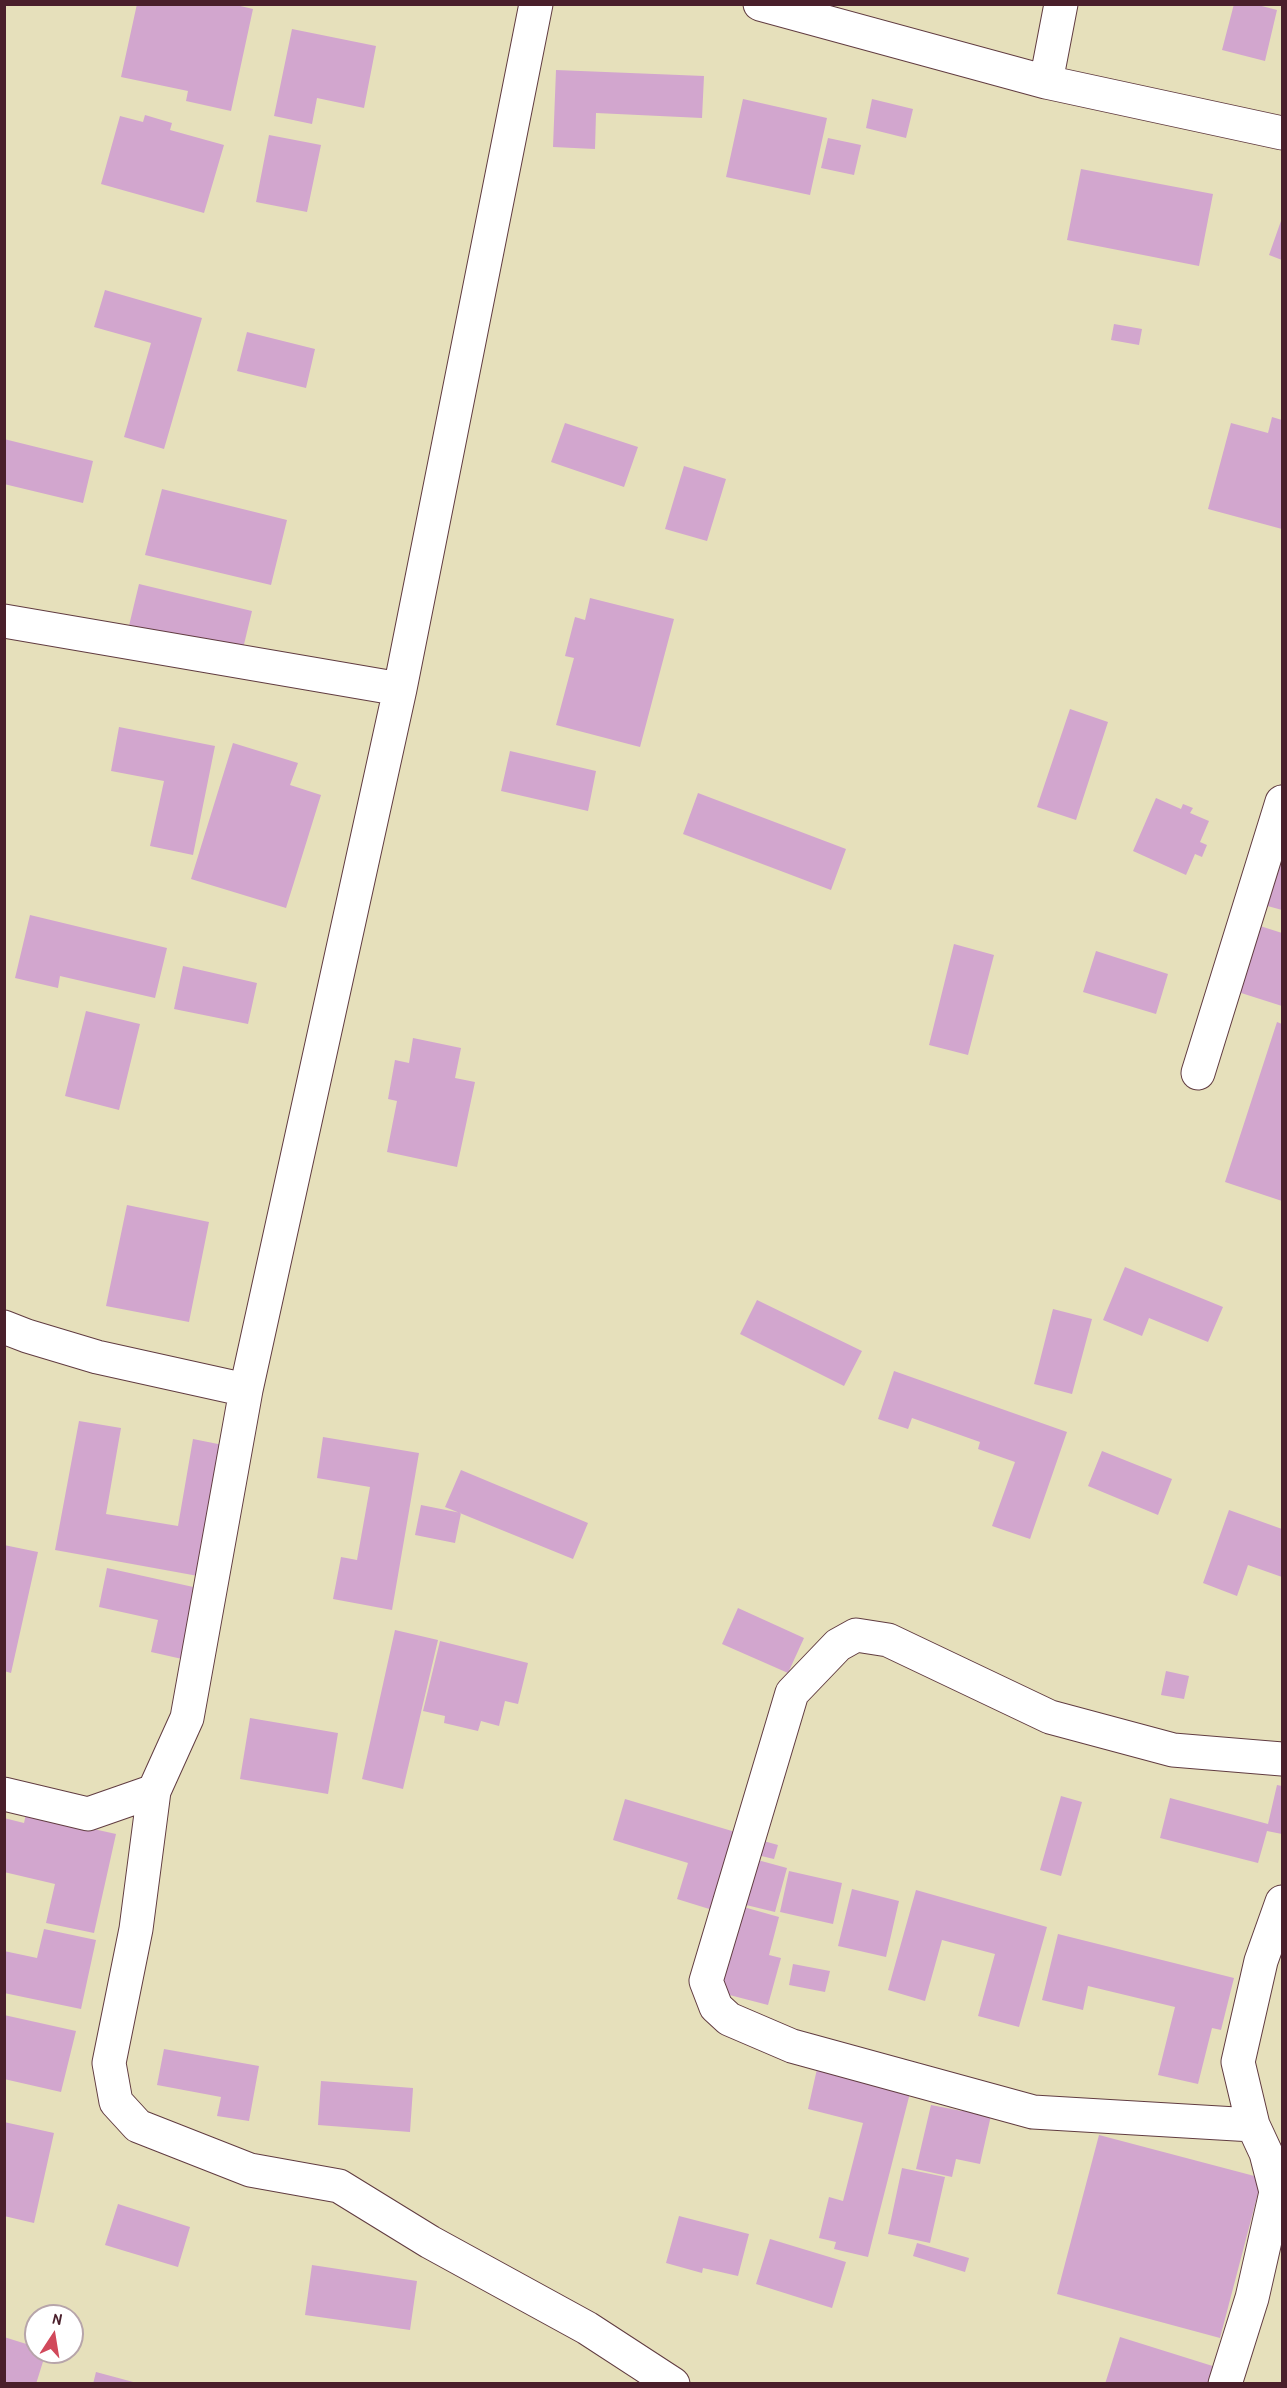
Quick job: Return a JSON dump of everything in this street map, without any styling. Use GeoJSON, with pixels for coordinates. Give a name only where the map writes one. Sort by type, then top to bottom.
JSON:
{"type":"FeatureCollection","features":[{"type":"Feature","properties":{"kind":"street"},"geometry":{"type":"LineString","coordinates":[[536,4],[400,690],[246,1390],[187,1718],[154,1791],[136,1929],[110,2063],[116,2102],[138,2127],[250,2170],[339,2186],[430,2242],[586,2328],[673,2384]]}},
{"type":"Feature","properties":{"kind":"street"},"geometry":{"type":"LineString","coordinates":[[760,4],[1046,82],[1282,133]]}},
{"type":"Feature","properties":{"kind":"street"},"geometry":{"type":"LineString","coordinates":[[1046,82],[1061,4]]}},
{"type":"Feature","properties":{"kind":"street"},"geometry":{"type":"LineString","coordinates":[[4,621],[400,690]]}},
{"type":"Feature","properties":{"kind":"street"},"geometry":{"type":"LineString","coordinates":[[1198,1073],[1282,802]]}},
{"type":"Feature","properties":{"kind":"street"},"geometry":{"type":"LineString","coordinates":[[4,1327],[97,1357],[246,1390]]}},
{"type":"Feature","properties":{"kind":"street"},"geometry":{"type":"LineString","coordinates":[[1253,2125],[1033,2112],[792,2046],[729,2019],[716,2007],[706,1981],[792,1693],[838,1645],[856,1635],[888,1640],[1050,1717],[1173,1750],[1282,1759]]}},
{"type":"Feature","properties":{"kind":"street"},"geometry":{"type":"LineString","coordinates":[[4,1794],[88,1814],[154,1791]]}},
{"type":"Feature","properties":{"kind":"street"},"geometry":{"type":"LineString","coordinates":[[1225,2384],[1252,2298],[1276,2192],[1266,2153],[1253,2125],[1238,2062],[1261,1961],[1282,1902]]}},
{"type":"Feature","properties":{"kind":"building"},"geometry":{"type":"Polygon","coordinates":[[[137,4],[232,4],[253,9],[231,111],[186,101],[188,91],[121,77],[137,4]]]}},
{"type":"Feature","properties":{"kind":"building"},"geometry":{"type":"Polygon","coordinates":[[[1234,4],[1254,4],[1277,10],[1265,61],[1222,50],[1234,4]]]}},
{"type":"Feature","properties":{"kind":"building"},"geometry":{"type":"Polygon","coordinates":[[[292,29],[376,46],[364,108],[317,98],[312,124],[274,116],[292,29]]]}},
{"type":"Feature","properties":{"kind":"building"},"geometry":{"type":"Polygon","coordinates":[[[556,70],[704,76],[702,118],[596,113],[595,149],[553,147],[556,70]]]}},
{"type":"Feature","properties":{"kind":"building"},"geometry":{"type":"Polygon","coordinates":[[[743,99],[827,118],[810,195],[726,177],[743,99]]]}},
{"type":"Feature","properties":{"kind":"building"},"geometry":{"type":"Polygon","coordinates":[[[872,99],[913,109],[906,138],[866,128],[872,99]]]}},
{"type":"Feature","properties":{"kind":"building"},"geometry":{"type":"Polygon","coordinates":[[[145,115],[172,123],[170,130],[224,145],[204,213],[101,184],[120,116],[143,122],[145,115]]]}},
{"type":"Feature","properties":{"kind":"building"},"geometry":{"type":"Polygon","coordinates":[[[269,135],[321,145],[307,212],[256,202],[269,135]]]}},
{"type":"Feature","properties":{"kind":"building"},"geometry":{"type":"Polygon","coordinates":[[[828,138],[861,145],[854,175],[821,168],[828,138]]]}},
{"type":"Feature","properties":{"kind":"building"},"geometry":{"type":"Polygon","coordinates":[[[1081,169],[1213,194],[1199,266],[1067,240],[1081,169]]]}},
{"type":"Feature","properties":{"kind":"building"},"geometry":{"type":"Polygon","coordinates":[[[1282,218],[1282,260],[1269,255],[1282,218]]]}},
{"type":"Feature","properties":{"kind":"building"},"geometry":{"type":"Polygon","coordinates":[[[105,290],[202,318],[164,449],[124,437],[151,343],[94,327],[105,290]]]}},
{"type":"Feature","properties":{"kind":"building"},"geometry":{"type":"Polygon","coordinates":[[[1114,324],[1142,329],[1139,345],[1111,340],[1114,324]]]}},
{"type":"Feature","properties":{"kind":"building"},"geometry":{"type":"Polygon","coordinates":[[[247,332],[315,349],[306,388],[237,371],[247,332]]]}},
{"type":"Feature","properties":{"kind":"building"},"geometry":{"type":"Polygon","coordinates":[[[1272,417],[1282,420],[1282,529],[1208,509],[1231,423],[1268,433],[1272,417]]]}},
{"type":"Feature","properties":{"kind":"building"},"geometry":{"type":"Polygon","coordinates":[[[565,423],[638,447],[624,487],[551,462],[565,423]]]}},
{"type":"Feature","properties":{"kind":"building"},"geometry":{"type":"Polygon","coordinates":[[[4,439],[93,461],[83,503],[4,484],[4,439]]]}},
{"type":"Feature","properties":{"kind":"building"},"geometry":{"type":"Polygon","coordinates":[[[684,466],[726,479],[707,541],[665,529],[684,466]]]}},
{"type":"Feature","properties":{"kind":"building"},"geometry":{"type":"Polygon","coordinates":[[[162,489],[287,520],[271,585],[145,555],[162,489]]]}},
{"type":"Feature","properties":{"kind":"building"},"geometry":{"type":"Polygon","coordinates":[[[139,584],[252,611],[241,657],[128,630],[139,584]]]}},
{"type":"Feature","properties":{"kind":"building"},"geometry":{"type":"Polygon","coordinates":[[[590,598],[674,619],[640,747],[556,725],[574,658],[565,656],[575,617],[585,620],[590,598]]]}},
{"type":"Feature","properties":{"kind":"building"},"geometry":{"type":"Polygon","coordinates":[[[1070,709],[1108,722],[1076,820],[1037,807],[1070,709]]]}},
{"type":"Feature","properties":{"kind":"building"},"geometry":{"type":"Polygon","coordinates":[[[119,727],[215,746],[193,855],[150,846],[164,781],[111,771],[119,727]]]}},
{"type":"Feature","properties":{"kind":"building"},"geometry":{"type":"Polygon","coordinates":[[[233,743],[298,763],[290,785],[321,795],[286,908],[191,879],[233,743]]]}},
{"type":"Feature","properties":{"kind":"building"},"geometry":{"type":"Polygon","coordinates":[[[510,751],[596,771],[588,811],[501,791],[510,751]]]}},
{"type":"Feature","properties":{"kind":"building"},"geometry":{"type":"Polygon","coordinates":[[[698,793],[846,849],[831,890],[683,834],[698,793]]]}},
{"type":"Feature","properties":{"kind":"building"},"geometry":{"type":"Polygon","coordinates":[[[1156,798],[1181,809],[1183,804],[1193,808],[1190,813],[1209,821],[1200,842],[1207,845],[1202,857],[1195,854],[1186,875],[1133,851],[1156,798]]]}},
{"type":"Feature","properties":{"kind":"building"},"geometry":{"type":"Polygon","coordinates":[[[1282,843],[1282,910],[1264,905],[1282,843]]]}},
{"type":"Feature","properties":{"kind":"building"},"geometry":{"type":"Polygon","coordinates":[[[30,915],[167,948],[155,998],[60,976],[58,988],[15,978],[30,915]]]}},
{"type":"Feature","properties":{"kind":"building"},"geometry":{"type":"Polygon","coordinates":[[[1257,925],[1282,933],[1282,1006],[1238,992],[1257,925]]]}},
{"type":"Feature","properties":{"kind":"building"},"geometry":{"type":"Polygon","coordinates":[[[954,944],[994,955],[968,1055],[929,1045],[954,944]]]}},
{"type":"Feature","properties":{"kind":"building"},"geometry":{"type":"Polygon","coordinates":[[[1096,951],[1168,974],[1156,1014],[1083,992],[1096,951]]]}},
{"type":"Feature","properties":{"kind":"building"},"geometry":{"type":"Polygon","coordinates":[[[183,966],[257,983],[248,1024],[174,1009],[183,966]]]}},
{"type":"Feature","properties":{"kind":"building"},"geometry":{"type":"Polygon","coordinates":[[[86,1011],[140,1024],[119,1110],[65,1096],[86,1011]]]}},
{"type":"Feature","properties":{"kind":"building"},"geometry":{"type":"Polygon","coordinates":[[[1277,1022],[1282,1024],[1282,1201],[1225,1182],[1277,1022]]]}},
{"type":"Feature","properties":{"kind":"building"},"geometry":{"type":"Polygon","coordinates":[[[413,1038],[461,1048],[455,1078],[475,1082],[457,1167],[387,1152],[397,1101],[388,1099],[395,1060],[409,1063],[413,1038]]]}},
{"type":"Feature","properties":{"kind":"building"},"geometry":{"type":"Polygon","coordinates":[[[127,1205],[209,1222],[189,1322],[106,1306],[127,1205]]]}},
{"type":"Feature","properties":{"kind":"building"},"geometry":{"type":"Polygon","coordinates":[[[1125,1267],[1223,1307],[1208,1342],[1149,1318],[1142,1336],[1103,1320],[1125,1267]]]}},
{"type":"Feature","properties":{"kind":"building"},"geometry":{"type":"Polygon","coordinates":[[[757,1300],[862,1351],[844,1386],[740,1334],[757,1300]]]}},
{"type":"Feature","properties":{"kind":"building"},"geometry":{"type":"Polygon","coordinates":[[[1053,1309],[1092,1319],[1072,1394],[1034,1384],[1053,1309]]]}},
{"type":"Feature","properties":{"kind":"building"},"geometry":{"type":"Polygon","coordinates":[[[894,1371],[1067,1432],[1030,1539],[992,1526],[1015,1462],[978,1449],[980,1442],[912,1418],[908,1429],[878,1419],[894,1371]]]}},
{"type":"Feature","properties":{"kind":"building"},"geometry":{"type":"Polygon","coordinates":[[[79,1421],[121,1428],[106,1514],[178,1526],[193,1439],[233,1447],[209,1578],[55,1550],[79,1421]]]}},
{"type":"Feature","properties":{"kind":"building"},"geometry":{"type":"Polygon","coordinates":[[[323,1437],[419,1453],[392,1610],[333,1599],[341,1557],[357,1560],[370,1487],[317,1478],[323,1437]]]}},
{"type":"Feature","properties":{"kind":"building"},"geometry":{"type":"Polygon","coordinates":[[[1102,1451],[1172,1479],[1158,1515],[1088,1486],[1102,1451]]]}},
{"type":"Feature","properties":{"kind":"building"},"geometry":{"type":"Polygon","coordinates":[[[461,1470],[588,1523],[573,1559],[445,1507],[461,1470]]]}},
{"type":"Feature","properties":{"kind":"building"},"geometry":{"type":"Polygon","coordinates":[[[421,1505],[461,1513],[455,1543],[415,1535],[421,1505]]]}},
{"type":"Feature","properties":{"kind":"building"},"geometry":{"type":"Polygon","coordinates":[[[1229,1510],[1282,1529],[1282,1577],[1248,1565],[1237,1596],[1203,1583],[1229,1510]]]}},
{"type":"Feature","properties":{"kind":"building"},"geometry":{"type":"Polygon","coordinates":[[[4,1545],[38,1552],[11,1673],[4,1671],[4,1545]]]}},
{"type":"Feature","properties":{"kind":"building"},"geometry":{"type":"Polygon","coordinates":[[[107,1568],[207,1590],[191,1661],[151,1652],[158,1620],[99,1607],[107,1568]]]}},
{"type":"Feature","properties":{"kind":"building"},"geometry":{"type":"Polygon","coordinates":[[[738,1608],[804,1638],[788,1673],[722,1644],[738,1608]]]}},
{"type":"Feature","properties":{"kind":"building"},"geometry":{"type":"Polygon","coordinates":[[[395,1630],[438,1640],[403,1789],[362,1779],[395,1630]]]}},
{"type":"Feature","properties":{"kind":"building"},"geometry":{"type":"Polygon","coordinates":[[[440,1641],[528,1663],[518,1704],[505,1701],[499,1726],[481,1721],[478,1731],[444,1723],[445,1716],[423,1711],[440,1641]]]}},
{"type":"Feature","properties":{"kind":"building"},"geometry":{"type":"Polygon","coordinates":[[[1166,1671],[1189,1676],[1184,1699],[1161,1695],[1166,1671]]]}},
{"type":"Feature","properties":{"kind":"building"},"geometry":{"type":"Polygon","coordinates":[[[250,1718],[338,1733],[328,1794],[240,1779],[250,1718]]]}},
{"type":"Feature","properties":{"kind":"building"},"geometry":{"type":"Polygon","coordinates":[[[1277,1785],[1282,1786],[1282,1834],[1267,1831],[1258,1863],[1160,1838],[1170,1798],[1268,1824],[1277,1785]]]}},
{"type":"Feature","properties":{"kind":"building"},"geometry":{"type":"Polygon","coordinates":[[[1061,1796],[1082,1802],[1061,1876],[1040,1870],[1061,1796]]]}},
{"type":"Feature","properties":{"kind":"building"},"geometry":{"type":"Polygon","coordinates":[[[625,1799],[742,1834],[719,1912],[677,1899],[688,1863],[613,1840],[625,1799]]]}},
{"type":"Feature","properties":{"kind":"building"},"geometry":{"type":"Polygon","coordinates":[[[26,1814],[116,1834],[94,1933],[46,1923],[55,1884],[4,1872],[4,1818],[24,1823],[26,1814]]]}},
{"type":"Feature","properties":{"kind":"building"},"geometry":{"type":"Polygon","coordinates":[[[760,1840],[778,1845],[774,1859],[757,1855],[760,1840]]]}},
{"type":"Feature","properties":{"kind":"building"},"geometry":{"type":"Polygon","coordinates":[[[754,1859],[787,1868],[775,1912],[742,1904],[754,1859]]]}},
{"type":"Feature","properties":{"kind":"building"},"geometry":{"type":"Polygon","coordinates":[[[789,1871],[842,1883],[833,1924],[780,1912],[789,1871]]]}},
{"type":"Feature","properties":{"kind":"building"},"geometry":{"type":"Polygon","coordinates":[[[852,1889],[899,1901],[886,1957],[838,1946],[852,1889]]]}},
{"type":"Feature","properties":{"kind":"building"},"geometry":{"type":"Polygon","coordinates":[[[916,1890],[1047,1927],[1019,2027],[978,2016],[995,1954],[942,1940],[925,2001],[888,1990],[916,1890]]]}},
{"type":"Feature","properties":{"kind":"building"},"geometry":{"type":"Polygon","coordinates":[[[740,1906],[779,1917],[769,1955],[781,1958],[768,2005],[718,1992],[740,1906]]]}},
{"type":"Feature","properties":{"kind":"building"},"geometry":{"type":"Polygon","coordinates":[[[44,1929],[96,1940],[81,2009],[4,1993],[4,1951],[37,1958],[44,1929]]]}},
{"type":"Feature","properties":{"kind":"building"},"geometry":{"type":"Polygon","coordinates":[[[1058,1934],[1234,1978],[1221,2030],[1212,2028],[1198,2084],[1158,2075],[1175,2007],[1088,1986],[1083,2010],[1042,2000],[1058,1934]]]}},
{"type":"Feature","properties":{"kind":"building"},"geometry":{"type":"Polygon","coordinates":[[[793,1964],[830,1971],[825,1992],[789,1985],[793,1964]]]}},
{"type":"Feature","properties":{"kind":"building"},"geometry":{"type":"Polygon","coordinates":[[[4,2015],[76,2031],[61,2092],[4,2079],[4,2015]]]}},
{"type":"Feature","properties":{"kind":"building"},"geometry":{"type":"Polygon","coordinates":[[[164,2049],[259,2066],[249,2121],[217,2116],[221,2097],[157,2085],[164,2049]]]}},
{"type":"Feature","properties":{"kind":"building"},"geometry":{"type":"Polygon","coordinates":[[[817,2069],[910,2093],[868,2257],[834,2249],[836,2242],[819,2238],[829,2197],[843,2201],[863,2123],[808,2109],[817,2069]]]}},
{"type":"Feature","properties":{"kind":"building"},"geometry":{"type":"Polygon","coordinates":[[[321,2081],[413,2088],[410,2132],[318,2125],[321,2081]]]}},
{"type":"Feature","properties":{"kind":"building"},"geometry":{"type":"Polygon","coordinates":[[[931,2105],[962,2111],[964,2105],[992,2111],[980,2164],[956,2159],[952,2177],[916,2169],[931,2105]]]}},
{"type":"Feature","properties":{"kind":"building"},"geometry":{"type":"Polygon","coordinates":[[[4,2122],[54,2133],[34,2223],[4,2216],[4,2122]]]}},
{"type":"Feature","properties":{"kind":"building"},"geometry":{"type":"Polygon","coordinates":[[[1099,2135],[1262,2178],[1220,2338],[1057,2294],[1099,2135]]]}},
{"type":"Feature","properties":{"kind":"building"},"geometry":{"type":"Polygon","coordinates":[[[902,2168],[945,2177],[930,2243],[888,2234],[902,2168]]]}},
{"type":"Feature","properties":{"kind":"building"},"geometry":{"type":"Polygon","coordinates":[[[118,2204],[190,2227],[178,2267],[105,2245],[118,2204]]]}},
{"type":"Feature","properties":{"kind":"building"},"geometry":{"type":"Polygon","coordinates":[[[679,2216],[749,2234],[738,2276],[703,2268],[702,2273],[666,2263],[679,2216]]]}},
{"type":"Feature","properties":{"kind":"building"},"geometry":{"type":"Polygon","coordinates":[[[770,2239],[846,2262],[832,2308],[756,2284],[770,2239]]]}},
{"type":"Feature","properties":{"kind":"building"},"geometry":{"type":"Polygon","coordinates":[[[917,2243],[969,2258],[965,2272],[913,2256],[917,2243]]]}},
{"type":"Feature","properties":{"kind":"building"},"geometry":{"type":"Polygon","coordinates":[[[312,2265],[417,2281],[410,2330],[305,2315],[312,2265]]]}},
{"type":"Feature","properties":{"kind":"building"},"geometry":{"type":"Polygon","coordinates":[[[4,2337],[24,2343],[24,2364],[42,2364],[36,2384],[4,2384],[4,2337]]]}},
{"type":"Feature","properties":{"kind":"building"},"geometry":{"type":"Polygon","coordinates":[[[1120,2337],[1219,2368],[1215,2384],[1105,2384],[1120,2337]]]}},
{"type":"Feature","properties":{"kind":"building"},"geometry":{"type":"Polygon","coordinates":[[[96,2372],[137,2383],[93,2384],[96,2372]]]}}]}
